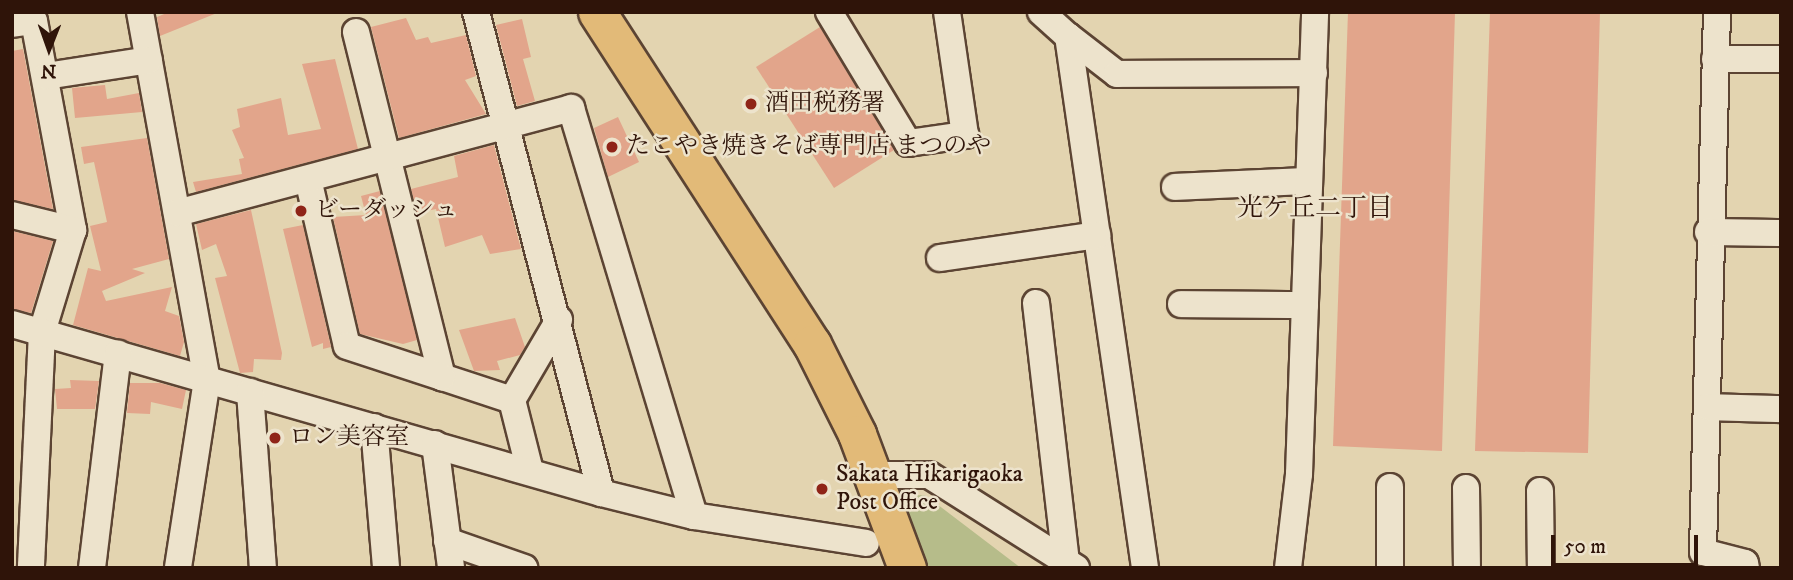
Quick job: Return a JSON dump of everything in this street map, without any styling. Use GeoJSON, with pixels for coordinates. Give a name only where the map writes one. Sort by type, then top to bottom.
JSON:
{"type":"FeatureCollection","features":[{"type":"Feature","properties":{"kind":"highway"},"geometry":{"type":"LineString","coordinates":[[597,12],[812,344],[874,475],[883,556]]}},
{"type":"Feature","properties":{"kind":"street"},"geometry":{"type":"LineString","coordinates":[[141,12],[207,380],[178,568]]}},
{"type":"Feature","properties":{"kind":"street"},"geometry":{"type":"LineString","coordinates":[[476,12],[559,320],[601,493]]}},
{"type":"Feature","properties":{"kind":"street"},"geometry":{"type":"LineString","coordinates":[[829,12],[908,143],[965,135],[947,12]]}},
{"type":"Feature","properties":{"kind":"street"},"geometry":{"type":"LineString","coordinates":[[1041,12],[1117,74],[1314,74]]}},
{"type":"Feature","properties":{"kind":"street"},"geometry":{"type":"LineString","coordinates":[[1289,568],[1299,474],[1315,12]]}},
{"type":"Feature","properties":{"kind":"street"},"geometry":{"type":"LineString","coordinates":[[1717,12],[1709,232],[1708,407],[1703,552],[1745,562],[1746,568]]}},
{"type":"Feature","properties":{"kind":"street"},"geometry":{"type":"LineString","coordinates":[[26,19],[46,76],[73,230],[42,332],[30,568]]}},
{"type":"Feature","properties":{"kind":"street"},"geometry":{"type":"LineString","coordinates":[[356,32],[391,157],[442,377]]}},
{"type":"Feature","properties":{"kind":"street"},"geometry":{"type":"LineString","coordinates":[[1068,36],[1145,568]]}},
{"type":"Feature","properties":{"kind":"street"},"geometry":{"type":"LineString","coordinates":[[1715,59],[1781,59]]}},
{"type":"Feature","properties":{"kind":"street"},"geometry":{"type":"LineString","coordinates":[[46,76],[149,60]]}},
{"type":"Feature","properties":{"kind":"street"},"geometry":{"type":"LineString","coordinates":[[177,213],[508,127],[571,108],[694,516]]}},
{"type":"Feature","properties":{"kind":"street"},"geometry":{"type":"LineString","coordinates":[[308,178],[347,346],[512,400]]}},
{"type":"Feature","properties":{"kind":"street"},"geometry":{"type":"LineString","coordinates":[[1175,187],[1309,181]]}},
{"type":"Feature","properties":{"kind":"street"},"geometry":{"type":"LineString","coordinates":[[12,215],[73,230]]}},
{"type":"Feature","properties":{"kind":"street"},"geometry":{"type":"LineString","coordinates":[[1709,232],[1781,233]]}},
{"type":"Feature","properties":{"kind":"street"},"geometry":{"type":"LineString","coordinates":[[940,258],[1097,235]]}},
{"type":"Feature","properties":{"kind":"street"},"geometry":{"type":"LineString","coordinates":[[1036,303],[1071,565]]}},
{"type":"Feature","properties":{"kind":"street"},"geometry":{"type":"LineString","coordinates":[[1181,304],[1305,305]]}},
{"type":"Feature","properties":{"kind":"street"},"geometry":{"type":"LineString","coordinates":[[530,471],[512,400],[559,320]]}},
{"type":"Feature","properties":{"kind":"street"},"geometry":{"type":"LineString","coordinates":[[12,324],[601,493],[694,516],[883,556]]}},
{"type":"Feature","properties":{"kind":"street"},"geometry":{"type":"LineString","coordinates":[[92,568],[118,354]]}},
{"type":"Feature","properties":{"kind":"street"},"geometry":{"type":"LineString","coordinates":[[250,392],[263,568]]}},
{"type":"Feature","properties":{"kind":"street"},"geometry":{"type":"LineString","coordinates":[[1708,407],[1781,409]]}},
{"type":"Feature","properties":{"kind":"street"},"geometry":{"type":"LineString","coordinates":[[374,427],[386,568]]}},
{"type":"Feature","properties":{"kind":"street"},"geometry":{"type":"LineString","coordinates":[[435,444],[451,568]]}},
{"type":"Feature","properties":{"kind":"street"},"geometry":{"type":"LineString","coordinates":[[874,475],[929,475],[1071,565]]}},
{"type":"Feature","properties":{"kind":"street"},"geometry":{"type":"LineString","coordinates":[[1390,487],[1390,568]]}},
{"type":"Feature","properties":{"kind":"street"},"geometry":{"type":"LineString","coordinates":[[1466,488],[1467,568]]}},
{"type":"Feature","properties":{"kind":"street"},"geometry":{"type":"LineString","coordinates":[[1540,491],[1541,568]]}},
{"type":"Feature","properties":{"kind":"street"},"geometry":{"type":"LineString","coordinates":[[447,541],[524,568]]}},
{"type":"Feature","properties":{"kind":"green space"},"geometry":{"type":"Polygon","coordinates":[[[925,495],[1021,568],[901,568],[923,563],[900,496],[925,495]]]}},
{"type":"Feature","properties":{"kind":"building"},"geometry":{"type":"Polygon","coordinates":[[[169,12],[217,13],[160,36],[157,17],[169,12]]]}},
{"type":"Feature","properties":{"kind":"building"},"geometry":{"type":"Polygon","coordinates":[[[1348,12],[1455,12],[1442,451],[1333,446],[1348,12]]]}},
{"type":"Feature","properties":{"kind":"building"},"geometry":{"type":"Polygon","coordinates":[[[1490,12],[1600,12],[1588,453],[1475,451],[1490,12]]]}},
{"type":"Feature","properties":{"kind":"building"},"geometry":{"type":"Polygon","coordinates":[[[406,18],[416,40],[428,37],[431,43],[466,35],[476,76],[465,80],[486,114],[399,138],[371,27],[406,18]]]}},
{"type":"Feature","properties":{"kind":"building"},"geometry":{"type":"Polygon","coordinates":[[[522,19],[531,57],[523,59],[535,101],[517,106],[496,25],[522,19]]]}},
{"type":"Feature","properties":{"kind":"building"},"geometry":{"type":"Polygon","coordinates":[[[820,27],[894,150],[834,188],[756,67],[820,27]]]}},
{"type":"Feature","properties":{"kind":"building"},"geometry":{"type":"Polygon","coordinates":[[[23,49],[53,209],[12,200],[12,51],[23,49]]]}},
{"type":"Feature","properties":{"kind":"building"},"geometry":{"type":"Polygon","coordinates":[[[335,59],[358,149],[196,192],[193,182],[242,174],[239,159],[244,158],[232,130],[240,127],[237,109],[281,98],[288,135],[321,129],[302,64],[335,59]]]}},
{"type":"Feature","properties":{"kind":"building"},"geometry":{"type":"Polygon","coordinates":[[[105,85],[107,99],[139,93],[142,112],[75,118],[72,88],[105,85]]]}},
{"type":"Feature","properties":{"kind":"building","name":"たこやき焼きそば専門店 まつのや"},"geometry":{"type":"Polygon","coordinates":[[[618,117],[639,162],[608,177],[594,128],[618,117]]]}},
{"type":"Feature","properties":{"kind":"building"},"geometry":{"type":"Polygon","coordinates":[[[147,138],[169,259],[132,269],[145,273],[102,291],[106,301],[172,287],[165,311],[179,316],[184,342],[180,356],[73,325],[88,268],[101,271],[90,226],[107,222],[94,162],[84,164],[81,147],[147,138]]]}},
{"type":"Feature","properties":{"kind":"building"},"geometry":{"type":"Polygon","coordinates":[[[494,145],[521,249],[490,254],[482,235],[445,247],[436,209],[417,213],[411,189],[458,177],[454,156],[494,145]]]}},
{"type":"Feature","properties":{"kind":"building"},"geometry":{"type":"Polygon","coordinates":[[[380,191],[417,340],[403,344],[360,334],[333,217],[366,215],[361,196],[380,191]]]}},
{"type":"Feature","properties":{"kind":"building"},"geometry":{"type":"Polygon","coordinates":[[[251,210],[282,353],[281,360],[254,359],[253,372],[240,373],[215,278],[227,276],[216,244],[202,250],[196,224],[251,210]]]}},
{"type":"Feature","properties":{"kind":"building"},"geometry":{"type":"Polygon","coordinates":[[[303,225],[331,347],[323,349],[323,343],[312,347],[283,229],[303,225]]]}},
{"type":"Feature","properties":{"kind":"building"},"geometry":{"type":"Polygon","coordinates":[[[12,231],[53,241],[31,313],[12,309],[12,231]]]}},
{"type":"Feature","properties":{"kind":"building"},"geometry":{"type":"Polygon","coordinates":[[[515,318],[525,347],[520,355],[497,361],[500,370],[474,371],[459,330],[515,318]]]}},
{"type":"Feature","properties":{"kind":"building"},"geometry":{"type":"Polygon","coordinates":[[[70,380],[99,381],[95,409],[57,409],[55,389],[71,388],[70,380]]]}},
{"type":"Feature","properties":{"kind":"building"},"geometry":{"type":"Polygon","coordinates":[[[130,383],[160,383],[186,390],[182,409],[151,402],[150,414],[127,413],[130,383]]]}},
{"type":"Feature","properties":{"kind":"place","name":"酒田税務署"},"geometry":{"type":"Point","coordinates":[751,104]}},
{"type":"Feature","properties":{"kind":"place","name":"たこやき焼きそば専門店 まつのや"},"geometry":{"type":"Point","coordinates":[612,147]}},
{"type":"Feature","properties":{"kind":"place","name":"ビーダッシュ"},"geometry":{"type":"Point","coordinates":[301,211]}},
{"type":"Feature","properties":{"kind":"place","name":"ロン美容室"},"geometry":{"type":"Point","coordinates":[275,438]}},
{"type":"Feature","properties":{"kind":"place","name":"Sakata Hikarigaoka Post Office"},"geometry":{"type":"Point","coordinates":[822,489]}},
{"type":"Feature","properties":{"kind":"district","name":"光ケ丘二丁目"},"geometry":{"type":"Point","coordinates":[1315,209]}}]}
